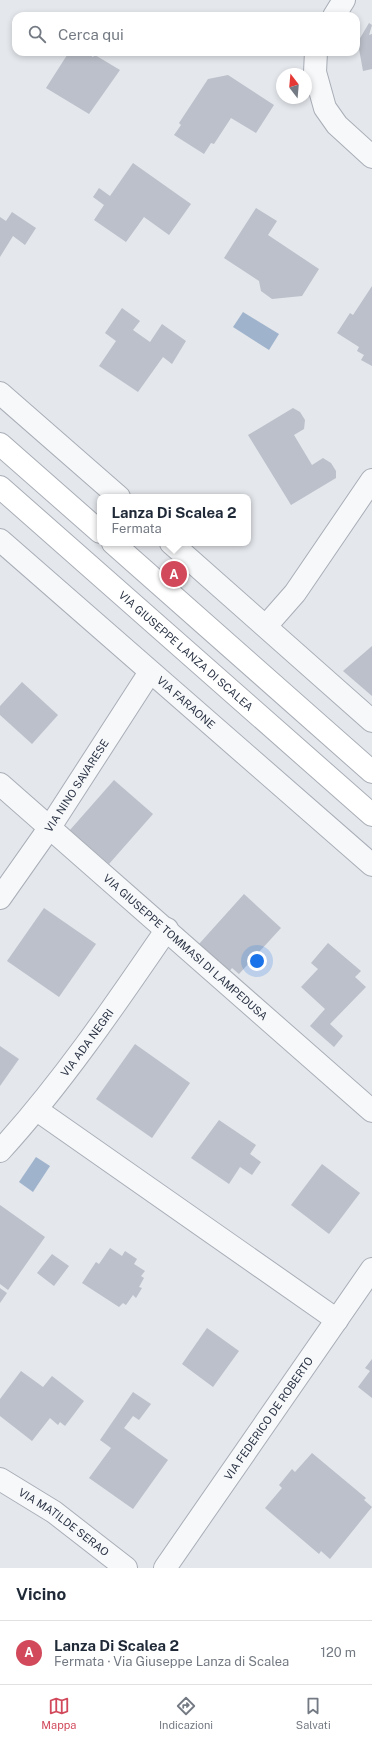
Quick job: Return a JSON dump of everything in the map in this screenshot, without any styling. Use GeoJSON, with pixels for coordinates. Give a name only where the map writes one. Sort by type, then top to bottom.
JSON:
{"type":"FeatureCollection","features":[{"type":"Feature","properties":{"kind":"street"},"geometry":{"type":"LineString","coordinates":[[336,12],[344,0]]}},
{"type":"Feature","properties":{"kind":"street"},"geometry":{"type":"LineString","coordinates":[[316,56],[315,72],[325,108],[337,125],[372,157]]}},
{"type":"Feature","properties":{"kind":"street"},"geometry":{"type":"LineString","coordinates":[[0,393],[116,494]]}},
{"type":"Feature","properties":{"kind":"street"},"geometry":{"type":"LineString","coordinates":[[0,444],[97,529]]}},
{"type":"Feature","properties":{"kind":"street"},"geometry":{"type":"LineString","coordinates":[[266,626],[294,593],[372,480]]}},
{"type":"Feature","properties":{"kind":"street","name":"VIA GIUSEPPE LANZA DI SCALEA"},"geometry":{"type":"LineString","coordinates":[[0,488],[372,815]]}},
{"type":"Feature","properties":{"kind":"street","name":"VIA FARAONE"},"geometry":{"type":"LineString","coordinates":[[0,540],[372,865]]}},
{"type":"Feature","properties":{"kind":"street"},"geometry":{"type":"LineString","coordinates":[[116,546],[372,772]]}},
{"type":"Feature","properties":{"kind":"street"},"geometry":{"type":"LineString","coordinates":[[175,546],[372,721]]}},
{"type":"Feature","properties":{"kind":"street","name":"VIA NINO SAVARESE"},"geometry":{"type":"LineString","coordinates":[[0,898],[50,827],[150,672]]}},
{"type":"Feature","properties":{"kind":"street","name":"VIA GIUSEPPE TOMMASI DI LAMPEDUSA"},"geometry":{"type":"LineString","coordinates":[[0,784],[372,1110]]}},
{"type":"Feature","properties":{"kind":"street","name":"VIA ADA NEGRI"},"geometry":{"type":"LineString","coordinates":[[0,1151],[36,1110],[125,990],[167,929]]}},
{"type":"Feature","properties":{"kind":"street"},"geometry":{"type":"LineString","coordinates":[[36,1110],[337,1320]]}},
{"type":"Feature","properties":{"kind":"street","name":"VIA FEDERICO DE ROBERTO"},"geometry":{"type":"LineString","coordinates":[[165,1568],[372,1269]]}},
{"type":"Feature","properties":{"kind":"street","name":"VIA MATILDE SERAO"},"geometry":{"type":"LineString","coordinates":[[0,1479],[54,1512],[126,1568]]}},
{"type":"Feature","properties":{"kind":"water"},"geometry":{"type":"Polygon","coordinates":[[[243,312],[279,334],[269,350],[233,327],[243,312]]]}},
{"type":"Feature","properties":{"kind":"water"},"geometry":{"type":"Polygon","coordinates":[[[36,1157],[50,1166],[33,1192],[19,1182],[36,1157]]]}},
{"type":"Feature","properties":{"kind":"building"},"geometry":{"type":"Polygon","coordinates":[[[369,23],[372,25],[369,35],[372,34],[372,69],[363,71],[360,54],[360,38],[369,23]]]}},
{"type":"Feature","properties":{"kind":"building"},"geometry":{"type":"Polygon","coordinates":[[[66,56],[97,56],[120,70],[89,114],[46,88],[66,56]]]}},
{"type":"Feature","properties":{"kind":"building"},"geometry":{"type":"Polygon","coordinates":[[[228,75],[274,105],[256,133],[231,118],[214,144],[211,143],[204,154],[174,135],[181,125],[179,123],[208,79],[228,75]]]}},
{"type":"Feature","properties":{"kind":"building"},"geometry":{"type":"Polygon","coordinates":[[[133,163],[191,204],[169,235],[144,217],[126,242],[94,220],[104,205],[93,197],[99,188],[110,196],[133,163]]]}},
{"type":"Feature","properties":{"kind":"building"},"geometry":{"type":"Polygon","coordinates":[[[256,208],[277,221],[268,235],[319,269],[302,296],[272,299],[261,291],[259,281],[224,258],[256,208]]]}},
{"type":"Feature","properties":{"kind":"building"},"geometry":{"type":"Polygon","coordinates":[[[12,212],[36,228],[25,245],[13,236],[0,257],[0,217],[6,221],[12,212]]]}},
{"type":"Feature","properties":{"kind":"building"},"geometry":{"type":"Polygon","coordinates":[[[372,286],[372,366],[361,360],[364,355],[357,351],[359,347],[337,333],[350,313],[353,315],[372,286]]]}},
{"type":"Feature","properties":{"kind":"building"},"geometry":{"type":"Polygon","coordinates":[[[122,308],[140,321],[133,330],[150,342],[162,324],[186,341],[172,364],[163,357],[138,392],[99,366],[116,341],[105,333],[122,308]]]}},
{"type":"Feature","properties":{"kind":"building"},"geometry":{"type":"Polygon","coordinates":[[[293,408],[300,412],[305,420],[304,429],[294,435],[312,465],[323,458],[331,463],[336,471],[336,478],[291,505],[248,435],[293,408]]]}},
{"type":"Feature","properties":{"kind":"building"},"geometry":{"type":"Polygon","coordinates":[[[372,646],[372,696],[343,671],[372,646]]]}},
{"type":"Feature","properties":{"kind":"building"},"geometry":{"type":"Polygon","coordinates":[[[22,682],[58,715],[32,744],[0,715],[0,706],[22,682]]]}},
{"type":"Feature","properties":{"kind":"building"},"geometry":{"type":"Polygon","coordinates":[[[114,780],[153,814],[109,864],[70,830],[114,780]]]}},
{"type":"Feature","properties":{"kind":"building"},"geometry":{"type":"Polygon","coordinates":[[[244,894],[281,928],[239,974],[232,968],[229,972],[199,944],[244,894]]]}},
{"type":"Feature","properties":{"kind":"building"},"geometry":{"type":"Polygon","coordinates":[[[44,908],[96,944],[59,997],[7,961],[44,908]]]}},
{"type":"Feature","properties":{"kind":"building"},"geometry":{"type":"Polygon","coordinates":[[[328,943],[361,971],[355,977],[366,987],[330,1024],[343,1036],[334,1047],[310,1026],[325,1009],[301,987],[318,969],[311,963],[328,943]]]}},
{"type":"Feature","properties":{"kind":"building"},"geometry":{"type":"Polygon","coordinates":[[[135,1044],[190,1083],[152,1138],[96,1099],[135,1044]]]}},
{"type":"Feature","properties":{"kind":"building"},"geometry":{"type":"Polygon","coordinates":[[[0,1046],[19,1059],[0,1086],[0,1046]]]}},
{"type":"Feature","properties":{"kind":"building"},"geometry":{"type":"Polygon","coordinates":[[[219,1120],[256,1145],[250,1154],[261,1162],[252,1175],[240,1167],[229,1184],[191,1158],[219,1120]]]}},
{"type":"Feature","properties":{"kind":"building"},"geometry":{"type":"Polygon","coordinates":[[[322,1164],[360,1193],[329,1234],[291,1205],[322,1164]]]}},
{"type":"Feature","properties":{"kind":"building"},"geometry":{"type":"Polygon","coordinates":[[[0,1205],[45,1237],[8,1290],[0,1284],[0,1205]]]}},
{"type":"Feature","properties":{"kind":"building"},"geometry":{"type":"Polygon","coordinates":[[[110,1248],[122,1256],[125,1251],[137,1259],[134,1264],[145,1271],[141,1276],[144,1278],[139,1287],[142,1288],[136,1298],[133,1295],[126,1305],[123,1303],[119,1307],[82,1283],[96,1262],[99,1264],[110,1248]]]}},
{"type":"Feature","properties":{"kind":"building"},"geometry":{"type":"Polygon","coordinates":[[[52,1254],[69,1266],[54,1286],[37,1273],[52,1254]]]}},
{"type":"Feature","properties":{"kind":"building"},"geometry":{"type":"Polygon","coordinates":[[[0,1288],[7,1293],[0,1303],[0,1288]]]}},
{"type":"Feature","properties":{"kind":"building"},"geometry":{"type":"Polygon","coordinates":[[[207,1328],[239,1351],[213,1387],[182,1364],[207,1328]]]}},
{"type":"Feature","properties":{"kind":"building"},"geometry":{"type":"Polygon","coordinates":[[[372,1359],[372,1398],[358,1387],[370,1371],[365,1368],[372,1359]]]}},
{"type":"Feature","properties":{"kind":"building"},"geometry":{"type":"Polygon","coordinates":[[[21,1371],[43,1387],[52,1376],[84,1401],[65,1426],[60,1422],[58,1425],[50,1418],[32,1441],[0,1416],[0,1399],[21,1371]]]}},
{"type":"Feature","properties":{"kind":"building"},"geometry":{"type":"Polygon","coordinates":[[[133,1392],[151,1404],[139,1420],[133,1416],[124,1428],[168,1460],[133,1509],[89,1478],[111,1448],[100,1440],[133,1392]]]}},
{"type":"Feature","properties":{"kind":"building"},"geometry":{"type":"Polygon","coordinates":[[[312,1453],[366,1498],[364,1500],[372,1507],[330,1559],[321,1551],[319,1554],[265,1508],[282,1488],[279,1485],[292,1469],[295,1472],[312,1453]]]}},
{"type":"Feature","properties":{"kind":"place","name":"Lanza Di Scalea 2"},"geometry":{"type":"Point","coordinates":[174,574]}}]}
